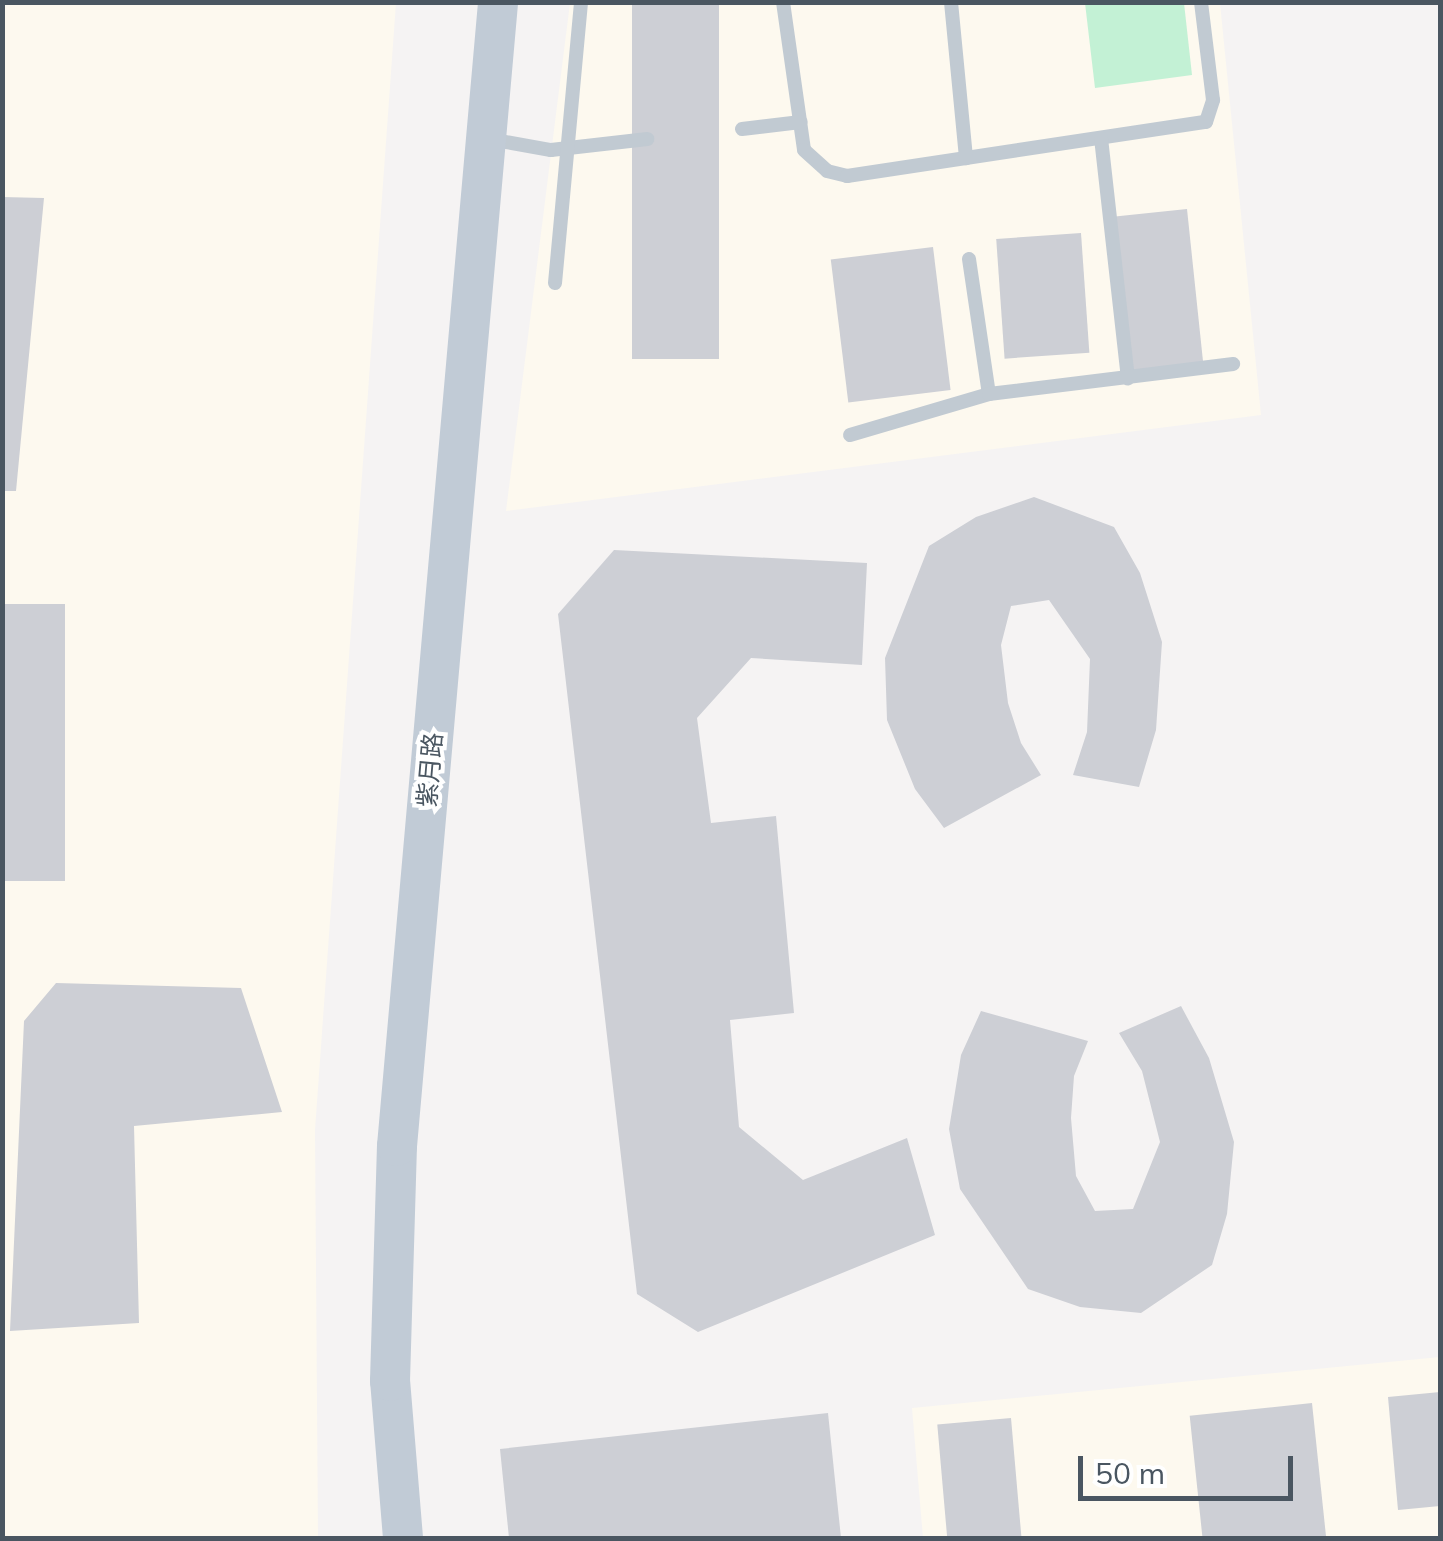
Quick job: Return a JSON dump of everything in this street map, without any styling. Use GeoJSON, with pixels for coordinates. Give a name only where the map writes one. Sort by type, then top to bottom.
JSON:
{"type":"FeatureCollection","features":[{"type":"Feature","properties":{"kind":"street","name":"紫月路"},"geometry":{"type":"LineString","coordinates":[[403,1538],[390,1381],[397,1146],[498,2]]}},
{"type":"Feature","properties":{"kind":"lane"},"geometry":{"type":"LineString","coordinates":[[555,283],[581,2]]}},
{"type":"Feature","properties":{"kind":"lane"},"geometry":{"type":"LineString","coordinates":[[782,2],[804,150],[813,163],[847,176],[1206,122],[1213,100],[1202,2]]}},
{"type":"Feature","properties":{"kind":"lane"},"geometry":{"type":"LineString","coordinates":[[951,2],[966,158]]}},
{"type":"Feature","properties":{"kind":"lane"},"geometry":{"type":"LineString","coordinates":[[742,128],[801,122]]}},
{"type":"Feature","properties":{"kind":"lane"},"geometry":{"type":"LineString","coordinates":[[1101,138],[1128,378]]}},
{"type":"Feature","properties":{"kind":"lane"},"geometry":{"type":"LineString","coordinates":[[486,139],[565,148],[647,139]]}},
{"type":"Feature","properties":{"kind":"lane"},"geometry":{"type":"LineString","coordinates":[[969,259],[989,394]]}},
{"type":"Feature","properties":{"kind":"lane"},"geometry":{"type":"LineString","coordinates":[[850,435],[989,394],[1233,364]]}},
{"type":"Feature","properties":{"kind":"shaded area"},"geometry":{"type":"Polygon","coordinates":[[[3,3],[396,3],[315,1130],[318,1538],[3,1538],[3,3]]]}},
{"type":"Feature","properties":{"kind":"shaded area"},"geometry":{"type":"Polygon","coordinates":[[[570,3],[1220,3],[1261,415],[506,511],[570,3]]]}},
{"type":"Feature","properties":{"kind":"shaded area"},"geometry":{"type":"Polygon","coordinates":[[[1440,1357],[1440,1538],[923,1538],[912,1408],[1440,1357]]]}},
{"type":"Feature","properties":{"kind":"green space"},"geometry":{"type":"Polygon","coordinates":[[[1085,3],[1184,3],[1192,75],[1095,88],[1085,3]]]}},
{"type":"Feature","properties":{"kind":"building"},"geometry":{"type":"Polygon","coordinates":[[[632,2],[719,2],[719,359],[632,359],[632,2]]]}},
{"type":"Feature","properties":{"kind":"building"},"geometry":{"type":"Polygon","coordinates":[[[2,197],[44,198],[16,491],[2,491],[2,197]]]}},
{"type":"Feature","properties":{"kind":"building"},"geometry":{"type":"Polygon","coordinates":[[[1187,209],[1204,368],[1127,376],[1110,217],[1187,209]]]}},
{"type":"Feature","properties":{"kind":"building"},"geometry":{"type":"Polygon","coordinates":[[[1081,233],[1089,353],[1005,359],[996,239],[1081,233]]]}},
{"type":"Feature","properties":{"kind":"building"},"geometry":{"type":"Polygon","coordinates":[[[933,247],[951,390],[848,402],[831,260],[933,247]]]}},
{"type":"Feature","properties":{"kind":"building"},"geometry":{"type":"Polygon","coordinates":[[[1034,497],[1114,527],[1140,573],[1162,642],[1156,730],[1139,787],[1073,775],[1087,732],[1090,659],[1049,600],[1011,606],[1001,645],[1008,703],[1021,743],[1041,775],[944,828],[915,789],[887,720],[885,658],[929,546],[976,517],[1034,497]]]}},
{"type":"Feature","properties":{"kind":"building"},"geometry":{"type":"Polygon","coordinates":[[[614,550],[867,563],[862,665],[751,658],[697,718],[711,823],[776,816],[794,1013],[730,1020],[739,1127],[803,1180],[907,1138],[935,1235],[698,1332],[637,1294],[558,614],[614,550]]]}},
{"type":"Feature","properties":{"kind":"building"},"geometry":{"type":"Polygon","coordinates":[[[2,604],[65,604],[65,881],[2,881],[2,604]]]}},
{"type":"Feature","properties":{"kind":"building"},"geometry":{"type":"Polygon","coordinates":[[[56,983],[241,988],[282,1112],[134,1126],[139,1323],[10,1331],[24,1021],[56,983]]]}},
{"type":"Feature","properties":{"kind":"building"},"geometry":{"type":"Polygon","coordinates":[[[1181,1006],[1209,1058],[1234,1142],[1227,1214],[1212,1265],[1141,1313],[1080,1307],[1028,1289],[960,1189],[949,1129],[961,1055],[981,1011],[1088,1041],[1074,1076],[1071,1118],[1076,1176],[1095,1211],[1133,1209],[1160,1142],[1142,1071],[1119,1033],[1181,1006]]]}},
{"type":"Feature","properties":{"kind":"building"},"geometry":{"type":"Polygon","coordinates":[[[1440,1392],[1440,1506],[1398,1510],[1388,1397],[1440,1392]]]}},
{"type":"Feature","properties":{"kind":"building"},"geometry":{"type":"Polygon","coordinates":[[[1312,1403],[1326,1538],[1203,1538],[1190,1416],[1312,1403]]]}},
{"type":"Feature","properties":{"kind":"building"},"geometry":{"type":"Polygon","coordinates":[[[828,1413],[841,1538],[509,1538],[500,1449],[828,1413]]]}},
{"type":"Feature","properties":{"kind":"building"},"geometry":{"type":"Polygon","coordinates":[[[1011,1418],[1021,1538],[947,1538],[937,1424],[1011,1418]]]}}]}
